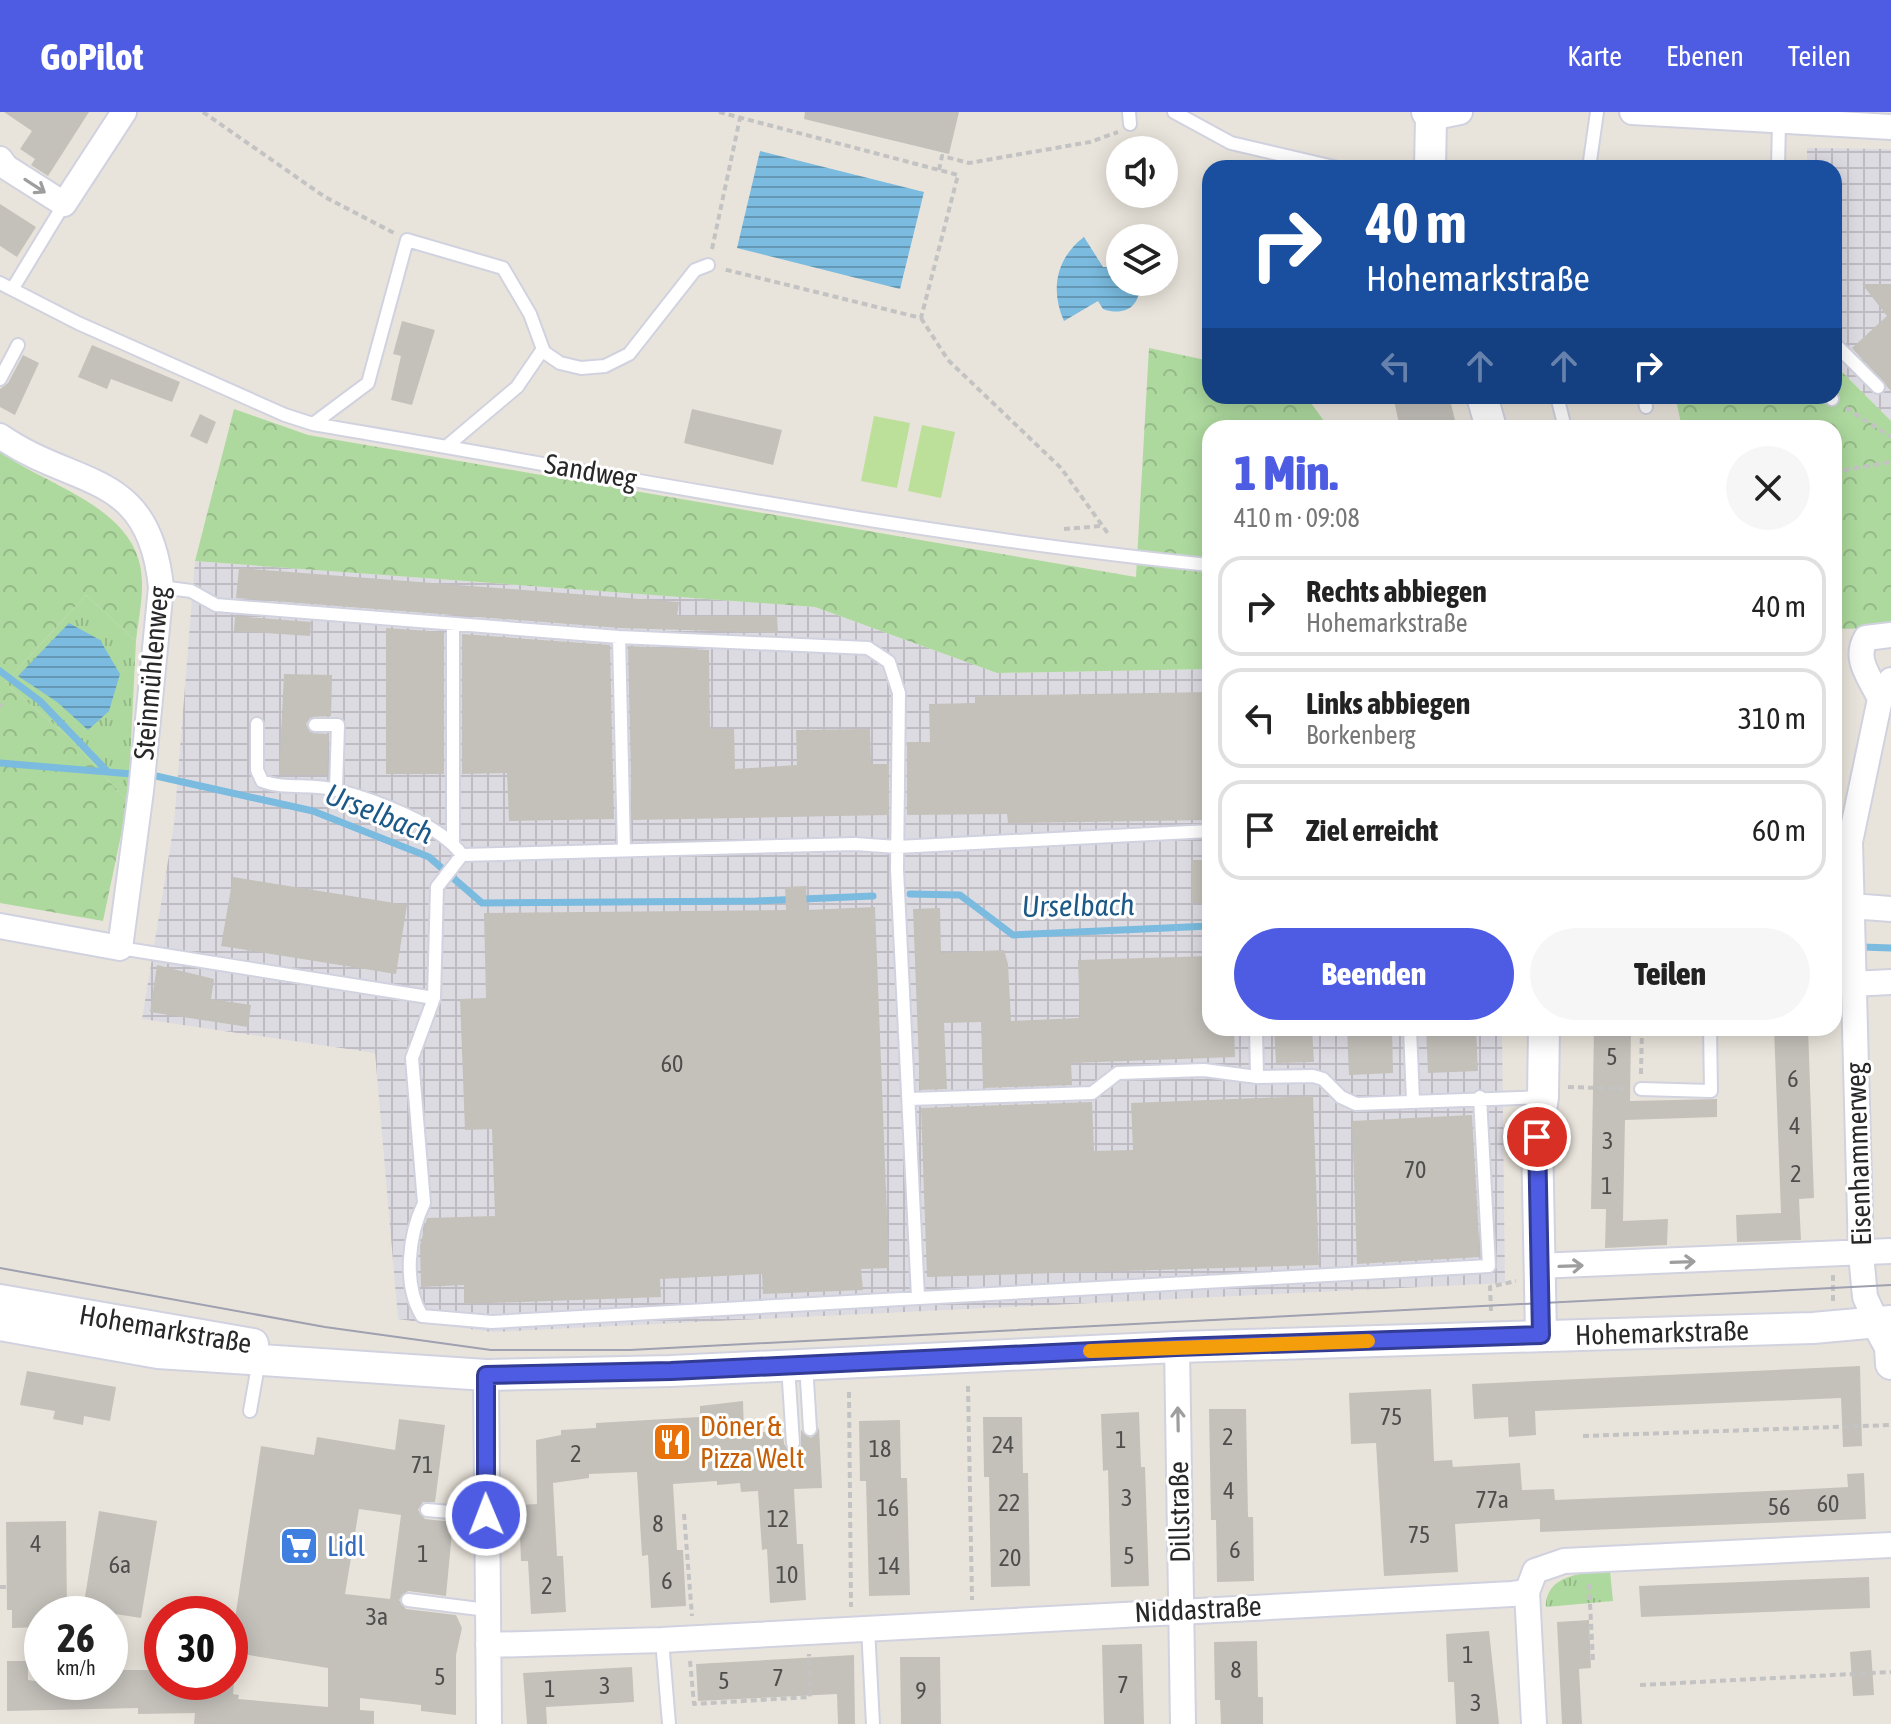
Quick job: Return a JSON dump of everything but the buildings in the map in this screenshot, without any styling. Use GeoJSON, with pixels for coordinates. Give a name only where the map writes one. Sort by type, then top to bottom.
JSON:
{"type":"FeatureCollection","features":[{"type":"Feature","properties":{"kind":"street"},"geometry":{"type":"LineString","coordinates":[[3,163],[64,204],[124,112]]}},
{"type":"Feature","properties":{"kind":"street"},"geometry":{"type":"LineString","coordinates":[[1632,112],[1891,127]]}},
{"type":"Feature","properties":{"kind":"street"},"geometry":{"type":"LineString","coordinates":[[1431,160],[1439,114]]}},
{"type":"Feature","properties":{"kind":"street","name":"Steinmühlenweg"},"geometry":{"type":"LineString","coordinates":[[0,436],[125,499],[148,528],[158,556],[161,587],[144,765],[120,948]]}},
{"type":"Feature","properties":{"kind":"street","name":"Eisenhammerweg"},"geometry":{"type":"LineString","coordinates":[[1884,1321],[1865,1297],[1846,975],[1852,916],[1850,842],[1887,693],[1862,668],[1860,648],[1866,638],[1891,635]]}},
{"type":"Feature","properties":{"kind":"street"},"geometry":{"type":"LineString","coordinates":[[1852,916],[1891,909]]}},
{"type":"Feature","properties":{"kind":"street"},"geometry":{"type":"LineString","coordinates":[[0,926],[120,948]]}},
{"type":"Feature","properties":{"kind":"street"},"geometry":{"type":"LineString","coordinates":[[1846,975],[1891,982]]}},
{"type":"Feature","properties":{"kind":"street"},"geometry":{"type":"LineString","coordinates":[[1541,1335],[1537,1266],[1537,1137],[1543,1097],[1544,1036]]}},
{"type":"Feature","properties":{"kind":"street"},"geometry":{"type":"LineString","coordinates":[[1537,1266],[1831,1256],[1891,1251]]}},
{"type":"Feature","properties":{"kind":"street","name":"Hohemarkstraße"},"geometry":{"type":"LineString","coordinates":[[0,1300],[260,1354],[329,1363],[486,1375],[1177,1347],[1813,1328],[1884,1321]]}},
{"type":"Feature","properties":{"kind":"street"},"geometry":{"type":"LineString","coordinates":[[1884,1321],[1891,1364]]}},
{"type":"Feature","properties":{"kind":"street","name":"Hohemarkstraße"},"geometry":{"type":"LineString","coordinates":[[0,1325],[158,1353],[260,1354]]}},
{"type":"Feature","properties":{"kind":"street","name":"Dillstraße"},"geometry":{"type":"LineString","coordinates":[[1177,1347],[1183,1724]]}},
{"type":"Feature","properties":{"kind":"street"},"geometry":{"type":"LineString","coordinates":[[486,1375],[489,1724]]}},
{"type":"Feature","properties":{"kind":"street"},"geometry":{"type":"LineString","coordinates":[[1534,1724],[1527,1592],[1535,1571],[1564,1561],[1891,1545]]}},
{"type":"Feature","properties":{"kind":"street","name":"Niddastraße"},"geometry":{"type":"LineString","coordinates":[[488,1645],[662,1640],[1527,1592]]}},
{"type":"Feature","properties":{"kind":"lane"},"geometry":{"type":"LineString","coordinates":[[1174,112],[1231,143],[1304,160]]}},
{"type":"Feature","properties":{"kind":"lane"},"geometry":{"type":"LineString","coordinates":[[1590,160],[1597,112]]}},
{"type":"Feature","properties":{"kind":"lane"},"geometry":{"type":"LineString","coordinates":[[1778,160],[1779,122]]}},
{"type":"Feature","properties":{"kind":"lane"},"geometry":{"type":"LineString","coordinates":[[13,288],[64,204]]}},
{"type":"Feature","properties":{"kind":"lane"},"geometry":{"type":"LineString","coordinates":[[313,424],[368,383],[407,240],[503,268],[530,314],[543,349],[560,363],[581,368],[605,366],[629,354],[695,270],[708,265]]}},
{"type":"Feature","properties":{"kind":"lane","name":"Sandweg"},"geometry":{"type":"LineString","coordinates":[[0,283],[78,323],[285,415],[313,424],[855,516],[1120,556],[1202,564]]}},
{"type":"Feature","properties":{"kind":"lane"},"geometry":{"type":"LineString","coordinates":[[0,379],[18,345]]}},
{"type":"Feature","properties":{"kind":"lane"},"geometry":{"type":"LineString","coordinates":[[447,446],[517,387],[543,349]]}},
{"type":"Feature","properties":{"kind":"lane"},"geometry":{"type":"LineString","coordinates":[[1842,351],[1878,387]]}},
{"type":"Feature","properties":{"kind":"lane"},"geometry":{"type":"LineString","coordinates":[[161,587],[191,591],[216,605],[619,637],[868,648],[889,662],[899,693],[897,847],[918,1297]]}},
{"type":"Feature","properties":{"kind":"lane"},"geometry":{"type":"LineString","coordinates":[[453,624],[453,842],[458,859]]}},
{"type":"Feature","properties":{"kind":"lane"},"geometry":{"type":"LineString","coordinates":[[619,637],[624,850]]}},
{"type":"Feature","properties":{"kind":"lane"},"geometry":{"type":"LineString","coordinates":[[257,724],[257,770],[262,781],[274,786],[336,790],[417,820],[453,842]]}},
{"type":"Feature","properties":{"kind":"lane"},"geometry":{"type":"LineString","coordinates":[[315,725],[338,725],[336,790]]}},
{"type":"Feature","properties":{"kind":"lane"},"geometry":{"type":"LineString","coordinates":[[458,859],[624,850],[855,844],[897,847],[1202,831]]}},
{"type":"Feature","properties":{"kind":"lane"},"geometry":{"type":"LineString","coordinates":[[458,859],[437,887],[434,998],[412,1058],[424,1203],[414,1224],[410,1296],[422,1316],[492,1322],[1489,1266],[1480,1097]]}},
{"type":"Feature","properties":{"kind":"lane"},"geometry":{"type":"LineString","coordinates":[[120,948],[434,998]]}},
{"type":"Feature","properties":{"kind":"lane"},"geometry":{"type":"LineString","coordinates":[[1256,1036],[1257,1077]]}},
{"type":"Feature","properties":{"kind":"lane"},"geometry":{"type":"LineString","coordinates":[[1410,1036],[1413,1101]]}},
{"type":"Feature","properties":{"kind":"lane"},"geometry":{"type":"LineString","coordinates":[[1641,1089],[1711,1091],[1710,1036]]}},
{"type":"Feature","properties":{"kind":"lane"},"geometry":{"type":"LineString","coordinates":[[909,1099],[1092,1093],[1118,1073],[1204,1070],[1257,1077],[1313,1076],[1323,1079],[1341,1097],[1356,1104],[1543,1097]]}},
{"type":"Feature","properties":{"kind":"lane"},"geometry":{"type":"LineString","coordinates":[[250,1411],[260,1354]]}},
{"type":"Feature","properties":{"kind":"lane"},"geometry":{"type":"LineString","coordinates":[[797,1364],[810,1429]]}},
{"type":"Feature","properties":{"kind":"lane"},"geometry":{"type":"LineString","coordinates":[[793,1443],[797,1364]]}},
{"type":"Feature","properties":{"kind":"lane"},"geometry":{"type":"LineString","coordinates":[[427,1510],[486,1515]]}},
{"type":"Feature","properties":{"kind":"lane"},"geometry":{"type":"LineString","coordinates":[[408,1600],[487,1610]]}},
{"type":"Feature","properties":{"kind":"lane"},"geometry":{"type":"LineString","coordinates":[[859,1628],[873,1724]]}},
{"type":"Feature","properties":{"kind":"lane"},"geometry":{"type":"LineString","coordinates":[[662,1640],[669,1724]]}},
{"type":"Feature","properties":{"kind":"path"},"geometry":{"type":"LineString","coordinates":[[203,112],[325,197],[407,240]]}},
{"type":"Feature","properties":{"kind":"path"},"geometry":{"type":"LineString","coordinates":[[719,112],[958,175],[921,318]]}},
{"type":"Feature","properties":{"kind":"path"},"geometry":{"type":"LineString","coordinates":[[740,118],[708,265],[921,318],[948,360],[1061,468],[1102,528],[1121,548],[1120,556]]}},
{"type":"Feature","properties":{"kind":"path"},"geometry":{"type":"LineString","coordinates":[[938,170],[942,156],[969,163],[1108,138],[1130,118]]}},
{"type":"Feature","properties":{"kind":"path"},"geometry":{"type":"LineString","coordinates":[[1840,404],[1891,437]]}},
{"type":"Feature","properties":{"kind":"path"},"geometry":{"type":"LineString","coordinates":[[1842,471],[1891,462]]}},
{"type":"Feature","properties":{"kind":"path"},"geometry":{"type":"LineString","coordinates":[[1543,1097],[1564,1087],[1641,1089],[1642,1036]]}},
{"type":"Feature","properties":{"kind":"path"},"geometry":{"type":"LineString","coordinates":[[1822,1302],[1835,1300],[1831,1256]]}},
{"type":"Feature","properties":{"kind":"path"},"geometry":{"type":"LineString","coordinates":[[1489,1337],[1490,1287],[1514,1283],[1537,1266]]}},
{"type":"Feature","properties":{"kind":"path"},"geometry":{"type":"LineString","coordinates":[[968,1386],[972,1623]]}},
{"type":"Feature","properties":{"kind":"path"},"geometry":{"type":"LineString","coordinates":[[849,1392],[859,1628]]}},
{"type":"Feature","properties":{"kind":"path"},"geometry":{"type":"LineString","coordinates":[[1583,1436],[1891,1425]]}},
{"type":"Feature","properties":{"kind":"path"},"geometry":{"type":"LineString","coordinates":[[684,1514],[694,1704],[810,1697],[809,1631]]}},
{"type":"Feature","properties":{"kind":"path"},"geometry":{"type":"LineString","coordinates":[[0,1587],[7,1587]]}},
{"type":"Feature","properties":{"kind":"path"},"geometry":{"type":"LineString","coordinates":[[1590,1603],[1593,1661]]}},
{"type":"Feature","properties":{"kind":"path"},"geometry":{"type":"LineString","coordinates":[[1640,1685],[1891,1672]]}},
{"type":"Feature","properties":{"kind":"shaded area"},"geometry":{"type":"Polygon","coordinates":[[[1807,148],[1891,149],[1891,421],[1842,372],[1842,160],[1807,160],[1807,148]]]}},
{"type":"Feature","properties":{"kind":"shaded area"},"geometry":{"type":"Polygon","coordinates":[[[195,561],[815,607],[997,673],[1202,669],[1202,1036],[1502,1036],[1505,1283],[492,1332],[398,1319],[375,1053],[142,1019],[174,824],[195,561]]]}},
{"type":"Feature","properties":{"kind":"green space"},"geometry":{"type":"Polygon","coordinates":[[[1149,348],[1202,359],[1202,404],[1312,404],[1323,420],[1202,420],[1202,669],[997,673],[815,607],[195,561],[234,409],[308,435],[1136,577],[1149,348]]]}},
{"type":"Feature","properties":{"kind":"green space"},"geometry":{"type":"Polygon","coordinates":[[[1842,372],[1891,421],[1891,628],[1842,629],[1842,420],[1680,420],[1677,404],[1842,404],[1842,372]]]}},
{"type":"Feature","properties":{"kind":"green space"},"geometry":{"type":"Polygon","coordinates":[[[874,416],[910,423],[897,488],[861,481],[874,416]]]}},
{"type":"Feature","properties":{"kind":"green space"},"geometry":{"type":"Polygon","coordinates":[[[922,425],[955,432],[941,498],[908,491],[922,425]]]}},
{"type":"Feature","properties":{"kind":"green space"},"geometry":{"type":"Polygon","coordinates":[[[0,452],[111,519],[128,537],[139,559],[142,592],[136,641],[86,595],[5,683],[71,739],[128,802],[103,921],[0,903],[0,452]]]}},
{"type":"Feature","properties":{"kind":"green space"},"geometry":{"type":"Polygon","coordinates":[[[86,595],[136,641],[128,802],[71,739],[5,683],[86,595]]]}},
{"type":"Feature","properties":{"kind":"green space"},"geometry":{"type":"Polygon","coordinates":[[[1610,1571],[1613,1601],[1546,1607],[1552,1587],[1560,1581],[1579,1574],[1610,1571]]]}},
{"type":"Feature","properties":{"kind":"water"},"geometry":{"type":"Polygon","coordinates":[[[760,151],[924,192],[900,289],[737,248],[760,151]]]}},
{"type":"Feature","properties":{"kind":"water"},"geometry":{"type":"Polygon","coordinates":[[[1084,237],[1103,267],[1106,267],[1106,296],[1138,296],[1130,308],[1111,311],[1103,309],[1098,301],[1064,321],[1057,298],[1058,275],[1075,245],[1084,237]]]}},
{"type":"Feature","properties":{"kind":"water"},"geometry":{"type":"Polygon","coordinates":[[[69,623],[100,640],[120,674],[109,711],[88,730],[57,702],[18,676],[69,623]]]}},
{"type":"Feature","properties":{"kind":"waterway"},"geometry":{"type":"LineString","coordinates":[[0,671],[40,701],[106,770]]}},
{"type":"Feature","properties":{"kind":"waterway","name":"Urselbach"},"geometry":{"type":"LineString","coordinates":[[0,763],[156,776],[313,811],[429,857],[482,903],[756,901],[873,896]]}},
{"type":"Feature","properties":{"kind":"waterway","name":"Urselbach"},"geometry":{"type":"LineString","coordinates":[[910,894],[960,895],[1013,935],[1202,926]]}},
{"type":"Feature","properties":{"kind":"waterway","name":"Urselbach"},"geometry":{"type":"LineString","coordinates":[[1842,946],[1891,948]]}},
{"type":"Feature","properties":{"kind":"tram line"},"geometry":{"type":"LineString","coordinates":[[0,1268],[325,1327],[491,1350],[630,1350],[1891,1285]]}},
{"type":"Feature","properties":{"kind":"slow traffic"},"geometry":{"type":"LineString","coordinates":[[1090,1351],[1368,1341]]}},
{"type":"Feature","properties":{"kind":"place","name":"Döner & Pizza Welt"},"geometry":{"type":"Point","coordinates":[672,1442]}},
{"type":"Feature","properties":{"kind":"place","name":"Lidl"},"geometry":{"type":"Point","coordinates":[299,1546]}},
{"type":"Feature","properties":{"kind":"route"},"geometry":{"type":"LineString","coordinates":[[486,1515],[486,1375],[671,1371],[1177,1347],[1541,1335],[1537,1266],[1537,1137]]}}]}
